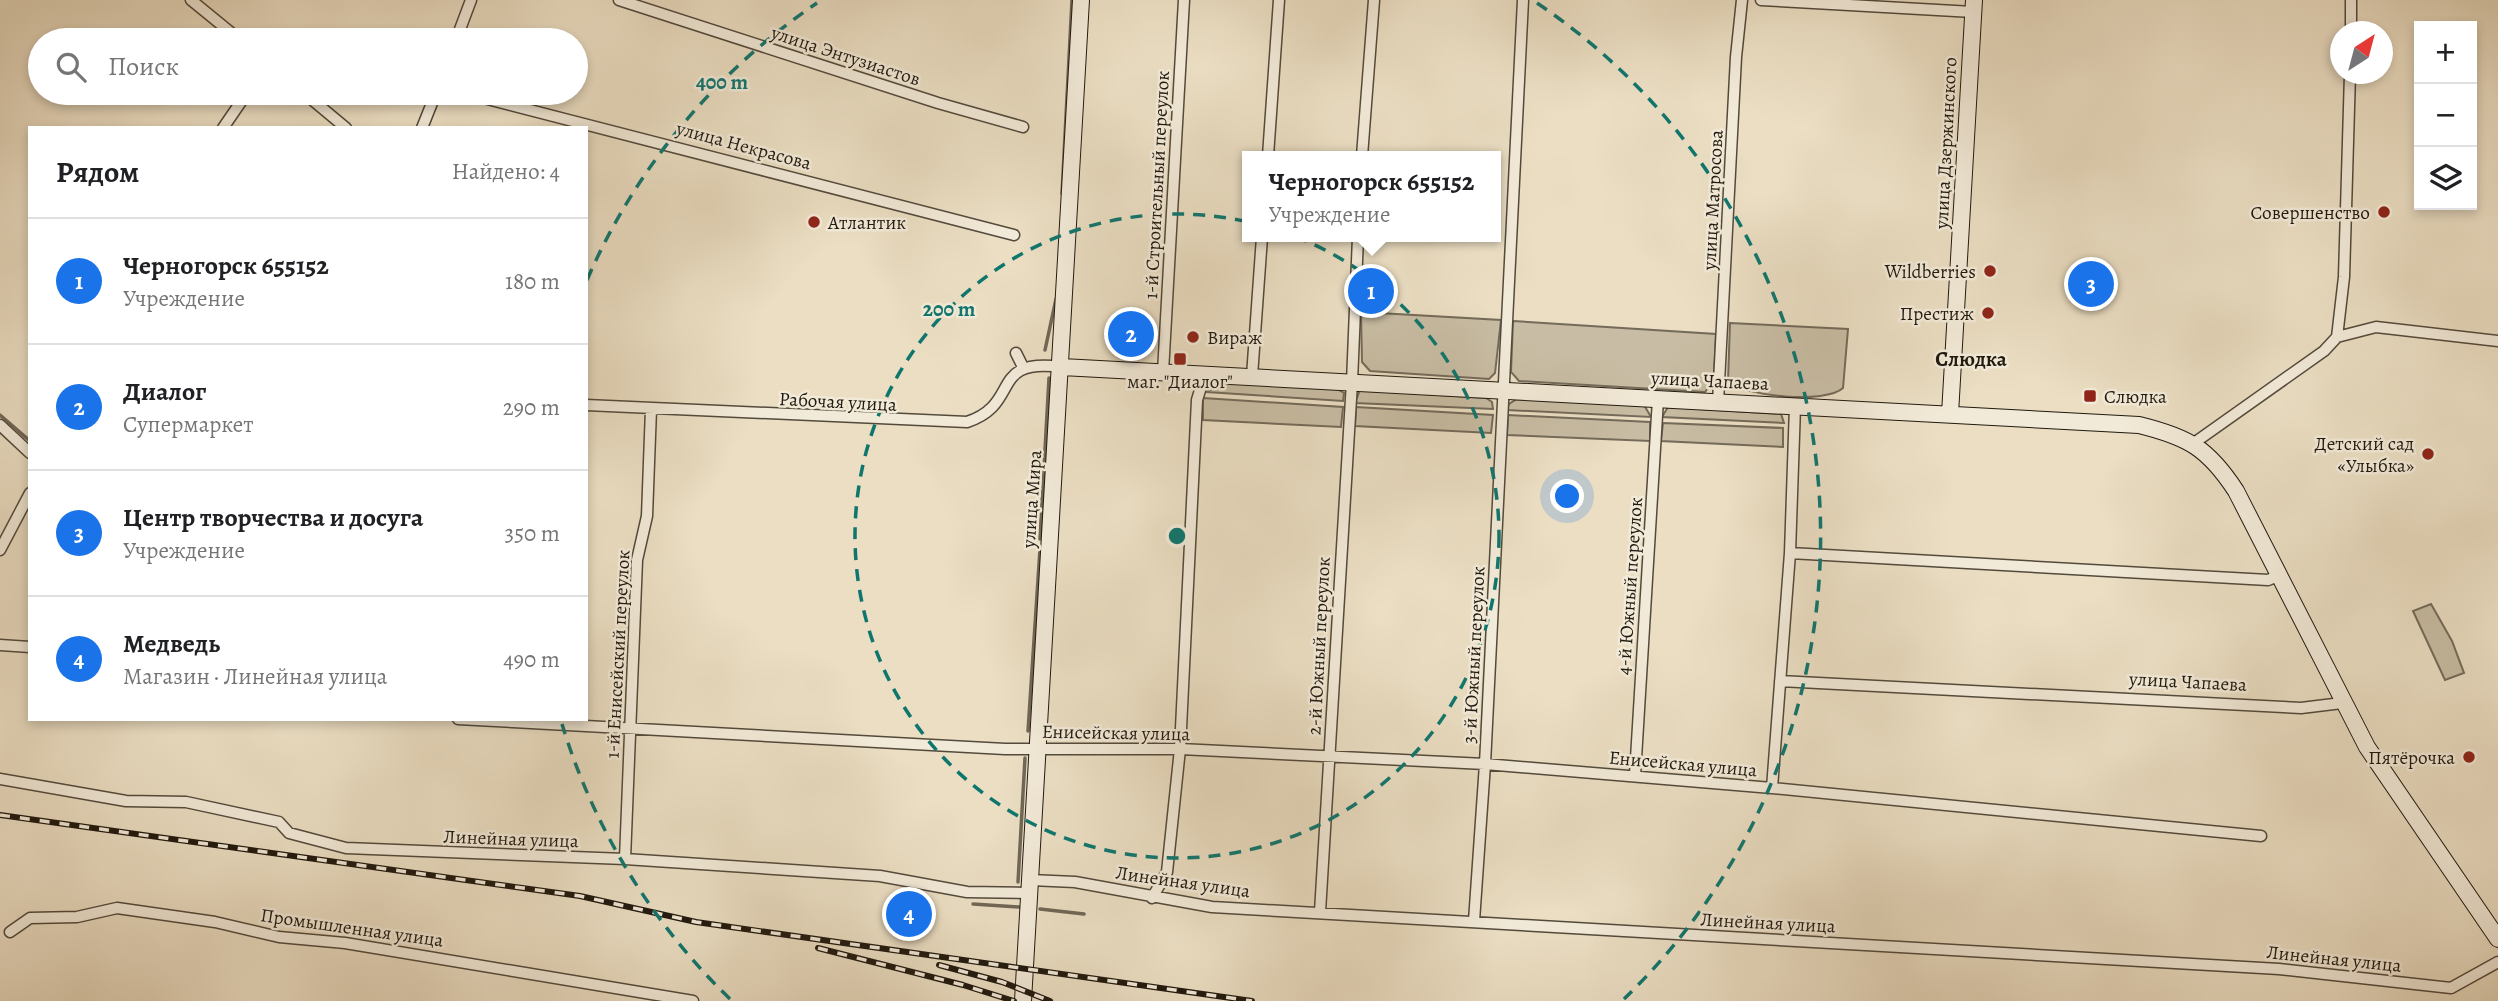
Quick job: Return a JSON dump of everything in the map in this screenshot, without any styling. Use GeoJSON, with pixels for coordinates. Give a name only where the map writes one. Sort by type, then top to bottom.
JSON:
{"type":"FeatureCollection","features":[{"type":"Feature","properties":{"kind":"main road","name":"улица Мира"},"geometry":{"type":"LineString","coordinates":[[1023,1001],[1062,367],[1081,0]]}},
{"type":"Feature","properties":{"kind":"main road","name":"улица Дзержинского"},"geometry":{"type":"LineString","coordinates":[[1950,414],[1974,6]]}},
{"type":"Feature","properties":{"kind":"main road","name":"улица Чапаева"},"geometry":{"type":"LineString","coordinates":[[1062,367],[2139,425],[2194,443],[2211,457],[2228,480],[2343,703],[2396,792],[2498,939]]}},
{"type":"Feature","properties":{"kind":"street"},"geometry":{"type":"LineString","coordinates":[[191,0],[225,28]]}},
{"type":"Feature","properties":{"kind":"street"},"geometry":{"type":"LineString","coordinates":[[460,28],[471,0]]}},
{"type":"Feature","properties":{"kind":"street","name":"улица Энтузиастов"},"geometry":{"type":"LineString","coordinates":[[619,0],[938,103],[1023,127]]}},
{"type":"Feature","properties":{"kind":"street","name":"1-й Строительный переулок"},"geometry":{"type":"LineString","coordinates":[[1163,372],[1184,0]]}},
{"type":"Feature","properties":{"kind":"street"},"geometry":{"type":"LineString","coordinates":[[1268,151],[1279,0]]}},
{"type":"Feature","properties":{"kind":"street"},"geometry":{"type":"LineString","coordinates":[[1362,151],[1374,0]]}},
{"type":"Feature","properties":{"kind":"street","name":"3-й Южный переулок"},"geometry":{"type":"LineString","coordinates":[[1474,921],[1485,764],[1523,0]]}},
{"type":"Feature","properties":{"kind":"street","name":"улица Матросова"},"geometry":{"type":"LineString","coordinates":[[1718,402],[1736,57],[1742,0]]}},
{"type":"Feature","properties":{"kind":"street"},"geometry":{"type":"LineString","coordinates":[[1761,0],[1974,6]]}},
{"type":"Feature","properties":{"kind":"street"},"geometry":{"type":"LineString","coordinates":[[2351,0],[2351,21]]}},
{"type":"Feature","properties":{"kind":"street"},"geometry":{"type":"LineString","coordinates":[[2337,337],[2344,277],[2350,84]]}},
{"type":"Feature","properties":{"kind":"street"},"geometry":{"type":"LineString","coordinates":[[224,126],[239,105]]}},
{"type":"Feature","properties":{"kind":"street"},"geometry":{"type":"LineString","coordinates":[[318,105],[344,126]]}},
{"type":"Feature","properties":{"kind":"street"},"geometry":{"type":"LineString","coordinates":[[423,126],[431,105]]}},
{"type":"Feature","properties":{"kind":"street","name":"улица Некрасова"},"geometry":{"type":"LineString","coordinates":[[510,105],[1014,235]]}},
{"type":"Feature","properties":{"kind":"street"},"geometry":{"type":"LineString","coordinates":[[1252,376],[1262,242]]}},
{"type":"Feature","properties":{"kind":"street","name":"2-й Южный переулок"},"geometry":{"type":"LineString","coordinates":[[1320,912],[1352,382],[1358,242]]}},
{"type":"Feature","properties":{"kind":"street"},"geometry":{"type":"LineString","coordinates":[[2194,443],[2324,351],[2337,337],[2376,327],[2498,341]]}},
{"type":"Feature","properties":{"kind":"street"},"geometry":{"type":"LineString","coordinates":[[1016,353],[1023,367],[1035,363],[1062,367]]}},
{"type":"Feature","properties":{"kind":"street","name":"Рабочая улица"},"geometry":{"type":"LineString","coordinates":[[588,405],[967,422],[989,414],[1013,374],[1023,367]]}},
{"type":"Feature","properties":{"kind":"street"},"geometry":{"type":"LineString","coordinates":[[1152,898],[1167,872],[1180,749],[1197,400],[1205,374]]}},
{"type":"Feature","properties":{"kind":"street","name":"4-й Южный переулок"},"geometry":{"type":"LineString","coordinates":[[1635,775],[1658,398]]}},
{"type":"Feature","properties":{"kind":"street","name":"Енисейская улица"},"geometry":{"type":"LineString","coordinates":[[1772,788],[1790,553],[1795,406]]}},
{"type":"Feature","properties":{"kind":"street","name":"1-й Енисейский переулок"},"geometry":{"type":"LineString","coordinates":[[625,859],[636,560],[647,516],[651,409]]}},
{"type":"Feature","properties":{"kind":"street"},"geometry":{"type":"LineString","coordinates":[[0,425],[28,451]]}},
{"type":"Feature","properties":{"kind":"street"},"geometry":{"type":"LineString","coordinates":[[0,550],[28,499]]}},
{"type":"Feature","properties":{"kind":"street"},"geometry":{"type":"LineString","coordinates":[[1790,553],[2268,580],[2278,576]]}},
{"type":"Feature","properties":{"kind":"street"},"geometry":{"type":"LineString","coordinates":[[0,645],[28,648]]}},
{"type":"Feature","properties":{"kind":"street","name":"улица Чапаева"},"geometry":{"type":"LineString","coordinates":[[1780,681],[2301,708],[2343,703]]}},
{"type":"Feature","properties":{"kind":"street","name":"Енисейская улица"},"geometry":{"type":"LineString","coordinates":[[497,721],[1037,749],[1180,749],[1485,764],[1635,775],[2261,836]]}},
{"type":"Feature","properties":{"kind":"street","name":"Линейная улица"},"geometry":{"type":"LineString","coordinates":[[0,779],[126,801],[186,802],[279,822],[289,833],[346,848],[625,859],[880,876],[967,892],[1075,882],[1212,907],[2279,969],[2451,988],[2498,962]]}},
{"type":"Feature","properties":{"kind":"street","name":"Промышленная улица"},"geometry":{"type":"LineString","coordinates":[[10,932],[30,918],[77,918],[117,908],[215,922],[279,937],[345,943],[693,1001]]}},
{"type":"Feature","properties":{"kind":"shaded area"},"geometry":{"type":"Polygon","coordinates":[[[1361,312],[1501,320],[1495,373],[1489,379],[1370,371],[1362,362],[1361,312]]]}},
{"type":"Feature","properties":{"kind":"shaded area"},"geometry":{"type":"Polygon","coordinates":[[[1513,321],[1716,334],[1714,375],[1705,392],[1519,381],[1511,372],[1513,321]]]}},
{"type":"Feature","properties":{"kind":"shaded area"},"geometry":{"type":"Polygon","coordinates":[[[1730,323],[1848,329],[1843,388],[1834,393],[1804,397],[1767,394],[1737,387],[1728,381],[1730,323]]]}},
{"type":"Feature","properties":{"kind":"shaded area"},"geometry":{"type":"Polygon","coordinates":[[[1226,382],[1337,389],[1344,393],[1343,401],[1206,392],[1226,382]]]}},
{"type":"Feature","properties":{"kind":"shaded area"},"geometry":{"type":"Polygon","coordinates":[[[1360,390],[1486,398],[1492,402],[1493,409],[1355,403],[1360,390]]]}},
{"type":"Feature","properties":{"kind":"shaded area"},"geometry":{"type":"Polygon","coordinates":[[[1203,398],[1343,407],[1341,427],[1203,420],[1203,398]]]}},
{"type":"Feature","properties":{"kind":"shaded area"},"geometry":{"type":"Polygon","coordinates":[[[1517,399],[1644,405],[1651,417],[1507,410],[1509,404],[1517,399]]]}},
{"type":"Feature","properties":{"kind":"shaded area"},"geometry":{"type":"Polygon","coordinates":[[[1356,407],[1493,415],[1491,433],[1355,426],[1356,407]]]}},
{"type":"Feature","properties":{"kind":"shaded area"},"geometry":{"type":"Polygon","coordinates":[[[1668,407],[1781,414],[1784,423],[1662,417],[1668,407]]]}},
{"type":"Feature","properties":{"kind":"shaded area"},"geometry":{"type":"Polygon","coordinates":[[[1508,415],[1650,422],[1650,441],[1507,435],[1508,415]]]}},
{"type":"Feature","properties":{"kind":"shaded area"},"geometry":{"type":"Polygon","coordinates":[[[1663,423],[1783,428],[1783,447],[1661,441],[1663,423]]]}},
{"type":"Feature","properties":{"kind":"shaded area"},"geometry":{"type":"Polygon","coordinates":[[[2431,604],[2452,641],[2464,673],[2445,680],[2413,611],[2431,604]]]}},
{"type":"Feature","properties":{"kind":"waterway"},"geometry":{"type":"LineString","coordinates":[[1062,194],[1072,0]]}},
{"type":"Feature","properties":{"kind":"waterway"},"geometry":{"type":"LineString","coordinates":[[1045,350],[1056,299]]}},
{"type":"Feature","properties":{"kind":"waterway"},"geometry":{"type":"LineString","coordinates":[[1040,539],[1049,378]]}},
{"type":"Feature","properties":{"kind":"waterway"},"geometry":{"type":"LineString","coordinates":[[0,415],[28,439]]}},
{"type":"Feature","properties":{"kind":"waterway"},"geometry":{"type":"LineString","coordinates":[[1028,731],[1040,549]]}},
{"type":"Feature","properties":{"kind":"waterway"},"geometry":{"type":"LineString","coordinates":[[1018,882],[1025,758]]}},
{"type":"Feature","properties":{"kind":"waterway"},"geometry":{"type":"LineString","coordinates":[[973,904],[1019,907]]}},
{"type":"Feature","properties":{"kind":"waterway"},"geometry":{"type":"LineString","coordinates":[[1040,909],[1084,914]]}},
{"type":"Feature","properties":{"kind":"railway"},"geometry":{"type":"LineString","coordinates":[[0,815],[580,896],[696,922],[1252,1001]]}},
{"type":"Feature","properties":{"kind":"railway"},"geometry":{"type":"LineString","coordinates":[[818,948],[963,985],[1014,1001]]}},
{"type":"Feature","properties":{"kind":"railway"},"geometry":{"type":"LineString","coordinates":[[939,965],[1002,982],[1050,1001]]}},
{"type":"Feature","properties":{"kind":"place","name":"Совершенство"},"geometry":{"type":"Point","coordinates":[2384,212]}},
{"type":"Feature","properties":{"kind":"place","name":"Атлантик"},"geometry":{"type":"Point","coordinates":[814,222]}},
{"type":"Feature","properties":{"kind":"place","name":"Wildberries"},"geometry":{"type":"Point","coordinates":[1990,271]}},
{"type":"Feature","properties":{"kind":"place","name":"Центр творчества и досуга"},"geometry":{"type":"Point","coordinates":[2091,284]}},
{"type":"Feature","properties":{"kind":"place","name":"Черногорск 655152"},"geometry":{"type":"Point","coordinates":[1371,291]}},
{"type":"Feature","properties":{"kind":"place","name":"Престиж"},"geometry":{"type":"Point","coordinates":[1988,313]}},
{"type":"Feature","properties":{"kind":"place","name":"Диалог"},"geometry":{"type":"Point","coordinates":[1131,334]}},
{"type":"Feature","properties":{"kind":"place","name":"Вираж"},"geometry":{"type":"Point","coordinates":[1193,337]}},
{"type":"Feature","properties":{"kind":"place","name":"маг. \"Диалог\""},"geometry":{"type":"Point","coordinates":[1180,359]}},
{"type":"Feature","properties":{"kind":"place","name":"Слюдка"},"geometry":{"type":"Point","coordinates":[2090,396]}},
{"type":"Feature","properties":{"kind":"place","name":"Детский сад «Улыбка»"},"geometry":{"type":"Point","coordinates":[2428,454]}},
{"type":"Feature","properties":{"kind":"place","name":"Пятёрочка"},"geometry":{"type":"Point","coordinates":[2469,757]}},
{"type":"Feature","properties":{"kind":"place","name":"Медведь"},"geometry":{"type":"Point","coordinates":[909,914]}},
{"type":"Feature","properties":{"kind":"district","name":"Слюдка"},"geometry":{"type":"Point","coordinates":[1971,359]}}]}
